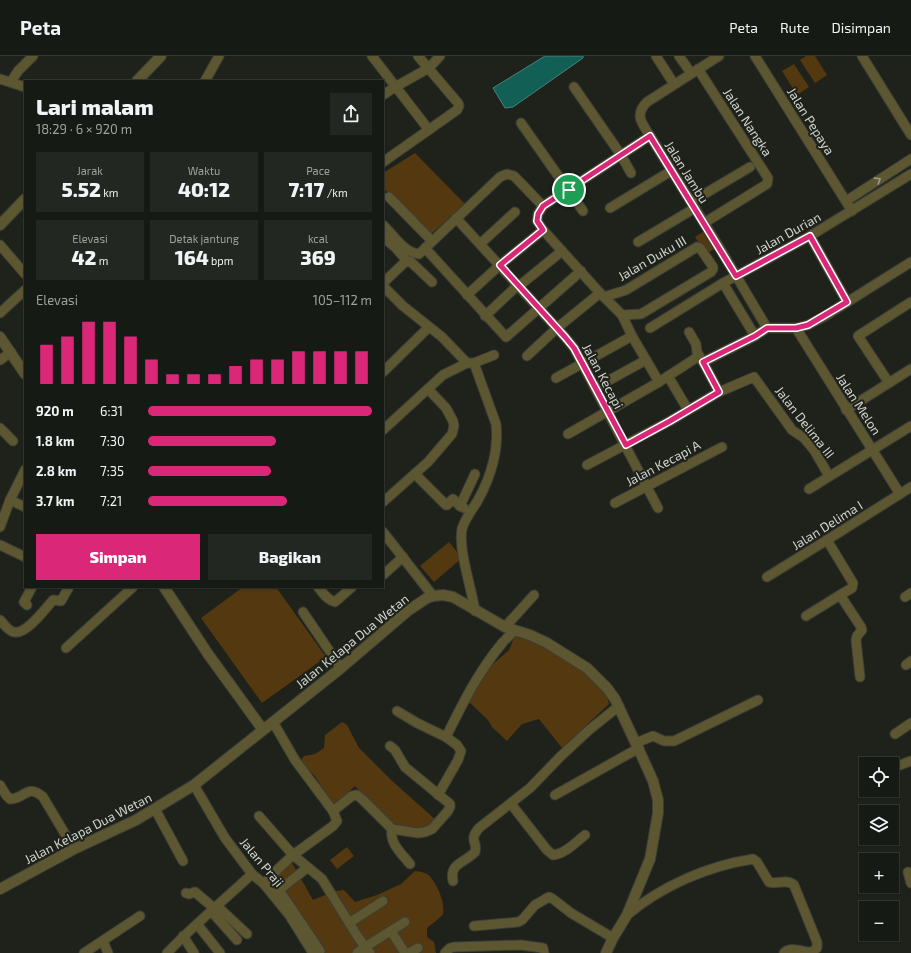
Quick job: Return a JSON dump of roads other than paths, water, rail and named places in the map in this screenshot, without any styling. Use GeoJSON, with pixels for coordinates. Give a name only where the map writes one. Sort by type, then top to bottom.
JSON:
{"type":"FeatureCollection","features":[{"type":"Feature","properties":{"kind":"street"},"geometry":{"type":"LineString","coordinates":[[11,82],[18,71],[33,56]]}},
{"type":"Feature","properties":{"kind":"street"},"geometry":{"type":"LineString","coordinates":[[206,80],[219,56]]}},
{"type":"Feature","properties":{"kind":"street"},"geometry":{"type":"LineString","coordinates":[[372,56],[429,130]]}},
{"type":"Feature","properties":{"kind":"street"},"geometry":{"type":"LineString","coordinates":[[384,161],[457,110],[459,106],[418,56]]}},
{"type":"Feature","properties":{"kind":"street"},"geometry":{"type":"LineString","coordinates":[[384,94],[429,68],[440,56]]}},
{"type":"Feature","properties":{"kind":"street"},"geometry":{"type":"LineString","coordinates":[[656,56],[674,84]]}},
{"type":"Feature","properties":{"kind":"street"},"geometry":{"type":"LineString","coordinates":[[679,56],[694,71]]}},
{"type":"Feature","properties":{"kind":"street","name":"Jalan Jambu"},"geometry":{"type":"LineString","coordinates":[[719,56],[647,102],[642,108],[640,114],[642,123],[767,328]]}},
{"type":"Feature","properties":{"kind":"street","name":"Jalan Pepaya"},"geometry":{"type":"LineString","coordinates":[[755,56],[846,200]]}},
{"type":"Feature","properties":{"kind":"street"},"geometry":{"type":"LineString","coordinates":[[862,56],[911,135]]}},
{"type":"Feature","properties":{"kind":"street"},"geometry":{"type":"LineString","coordinates":[[138,80],[158,57]]}},
{"type":"Feature","properties":{"kind":"street","name":"Jalan Nangka"},"geometry":{"type":"LineString","coordinates":[[694,71],[768,178],[767,184],[762,188],[704,223]]}},
{"type":"Feature","properties":{"kind":"street"},"geometry":{"type":"LineString","coordinates":[[0,79],[24,87]]}},
{"type":"Feature","properties":{"kind":"street"},"geometry":{"type":"LineString","coordinates":[[574,87],[631,173]]}},
{"type":"Feature","properties":{"kind":"street"},"geometry":{"type":"LineString","coordinates":[[521,123],[583,211]]}},
{"type":"Feature","properties":{"kind":"street"},"geometry":{"type":"LineString","coordinates":[[650,136],[543,206],[538,214],[537,221],[543,230],[622,315],[632,336],[659,382]]}},
{"type":"Feature","properties":{"kind":"street"},"geometry":{"type":"LineString","coordinates":[[852,211],[846,200],[911,159]]}},
{"type":"Feature","properties":{"kind":"street"},"geometry":{"type":"LineString","coordinates":[[638,242],[750,167]]}},
{"type":"Feature","properties":{"kind":"street"},"geometry":{"type":"LineString","coordinates":[[610,208],[671,171]]}},
{"type":"Feature","properties":{"kind":"street"},"geometry":{"type":"LineString","coordinates":[[384,226],[401,246],[416,254],[422,251],[500,176],[508,174],[514,176],[543,206]]}},
{"type":"Feature","properties":{"kind":"street","name":"Jalan Durian"},"geometry":{"type":"LineString","coordinates":[[650,328],[723,283],[810,236],[911,174]]}},
{"type":"Feature","properties":{"kind":"street"},"geometry":{"type":"LineString","coordinates":[[388,197],[432,241]]}},
{"type":"Feature","properties":{"kind":"street"},"geometry":{"type":"LineString","coordinates":[[1,223],[24,203]]}},
{"type":"Feature","properties":{"kind":"street"},"geometry":{"type":"LineString","coordinates":[[480,244],[514,212]]}},
{"type":"Feature","properties":{"kind":"street","name":"Jalan Kecapi"},"geometry":{"type":"LineString","coordinates":[[456,218],[574,348],[658,508]]}},
{"type":"Feature","properties":{"kind":"street"},"geometry":{"type":"LineString","coordinates":[[467,295],[500,265],[543,230]]}},
{"type":"Feature","properties":{"kind":"street"},"geometry":{"type":"LineString","coordinates":[[810,236],[847,302]]}},
{"type":"Feature","properties":{"kind":"street"},"geometry":{"type":"LineString","coordinates":[[384,238],[396,247],[408,262],[410,262],[432,282]]}},
{"type":"Feature","properties":{"kind":"street"},"geometry":{"type":"LineString","coordinates":[[0,245],[24,273]]}},
{"type":"Feature","properties":{"kind":"street","name":"Jalan Duku III"},"geometry":{"type":"LineString","coordinates":[[602,295],[626,290],[698,247],[708,259]]}},
{"type":"Feature","properties":{"kind":"street"},"geometry":{"type":"LineString","coordinates":[[422,251],[467,295],[506,338],[581,271]]}},
{"type":"Feature","properties":{"kind":"street"},"geometry":{"type":"LineString","coordinates":[[485,316],[562,251]]}},
{"type":"Feature","properties":{"kind":"street"},"geometry":{"type":"LineString","coordinates":[[622,315],[641,314],[710,273],[713,267],[708,259],[722,252]]}},
{"type":"Feature","properties":{"kind":"street"},"geometry":{"type":"LineString","coordinates":[[384,284],[404,264],[408,262]]}},
{"type":"Feature","properties":{"kind":"street"},"geometry":{"type":"LineString","coordinates":[[568,434],[668,376],[701,359],[755,336],[767,328],[796,328],[808,325],[911,262]]}},
{"type":"Feature","properties":{"kind":"street"},"geometry":{"type":"LineString","coordinates":[[723,283],[755,336]]}},
{"type":"Feature","properties":{"kind":"street"},"geometry":{"type":"LineString","coordinates":[[384,286],[403,306],[442,337],[470,363],[496,424],[497,442],[490,472],[480,496],[464,525],[462,538],[465,566],[475,611]]}},
{"type":"Feature","properties":{"kind":"street"},"geometry":{"type":"LineString","coordinates":[[0,313],[24,291]]}},
{"type":"Feature","properties":{"kind":"street"},"geometry":{"type":"LineString","coordinates":[[527,356],[557,328],[602,295]]}},
{"type":"Feature","properties":{"kind":"street"},"geometry":{"type":"LineString","coordinates":[[889,383],[858,336],[911,302]]}},
{"type":"Feature","properties":{"kind":"street"},"geometry":{"type":"LineString","coordinates":[[384,371],[429,327]]}},
{"type":"Feature","properties":{"kind":"street","name":"Jalan Melon"},"geometry":{"type":"LineString","coordinates":[[796,328],[900,494]]}},
{"type":"Feature","properties":{"kind":"street"},"geometry":{"type":"LineString","coordinates":[[587,465],[626,445],[719,392],[701,359],[696,344],[689,332]]}},
{"type":"Feature","properties":{"kind":"street"},"geometry":{"type":"LineString","coordinates":[[556,378],[632,336]]}},
{"type":"Feature","properties":{"kind":"street"},"geometry":{"type":"LineString","coordinates":[[0,337],[24,372]]}},
{"type":"Feature","properties":{"kind":"street"},"geometry":{"type":"LineString","coordinates":[[0,360],[11,352]]}},
{"type":"Feature","properties":{"kind":"street"},"geometry":{"type":"LineString","coordinates":[[384,429],[443,375],[470,363],[494,355]]}},
{"type":"Feature","properties":{"kind":"street"},"geometry":{"type":"LineString","coordinates":[[595,388],[646,360]]}},
{"type":"Feature","properties":{"kind":"street"},"geometry":{"type":"LineString","coordinates":[[846,410],[911,369]]}},
{"type":"Feature","properties":{"kind":"street"},"geometry":{"type":"LineString","coordinates":[[668,376],[688,410]]}},
{"type":"Feature","properties":{"kind":"street","name":"Jalan Delima III"},"geometry":{"type":"LineString","coordinates":[[719,392],[754,377],[792,430],[804,438],[814,450],[829,476]]}},
{"type":"Feature","properties":{"kind":"street"},"geometry":{"type":"LineString","coordinates":[[384,501],[415,474],[450,438],[453,430],[453,421],[446,408],[428,389]]}},
{"type":"Feature","properties":{"kind":"street"},"geometry":{"type":"LineString","coordinates":[[809,488],[911,426]]}},
{"type":"Feature","properties":{"kind":"street"},"geometry":{"type":"LineString","coordinates":[[0,428],[13,441]]}},
{"type":"Feature","properties":{"kind":"street","name":"Jalan Kecapi A"},"geometry":{"type":"LineString","coordinates":[[615,503],[722,447]]}},
{"type":"Feature","properties":{"kind":"street"},"geometry":{"type":"LineString","coordinates":[[0,527],[10,500],[24,472]]}},
{"type":"Feature","properties":{"kind":"street"},"geometry":{"type":"LineString","coordinates":[[415,474],[446,505],[454,499],[460,506],[470,513]]}},
{"type":"Feature","properties":{"kind":"street"},"geometry":{"type":"LineString","coordinates":[[460,506],[475,474]]}},
{"type":"Feature","properties":{"kind":"street","name":"Jalan Delima I"},"geometry":{"type":"LineString","coordinates":[[766,577],[911,487]]}},
{"type":"Feature","properties":{"kind":"street"},"geometry":{"type":"LineString","coordinates":[[10,500],[24,507]]}},
{"type":"Feature","properties":{"kind":"street"},"geometry":{"type":"LineString","coordinates":[[384,533],[433,596],[443,595],[453,597],[475,611],[510,629],[530,635],[548,643],[587,668],[607,688],[642,741],[658,800],[658,814],[650,859],[626,915],[606,953]]}},
{"type":"Feature","properties":{"kind":"street"},"geometry":{"type":"LineString","coordinates":[[806,616],[852,588],[853,583],[827,540]]}},
{"type":"Feature","properties":{"kind":"street"},"geometry":{"type":"LineString","coordinates":[[0,545],[24,557]]}},
{"type":"Feature","properties":{"kind":"street"},"geometry":{"type":"LineString","coordinates":[[384,574],[403,557]]}},
{"type":"Feature","properties":{"kind":"street"},"geometry":{"type":"LineString","coordinates":[[26,605],[24,602],[31,588]]}},
{"type":"Feature","properties":{"kind":"street"},"geometry":{"type":"LineString","coordinates":[[0,620],[11,631],[16,633],[22,631],[35,620],[53,600],[61,601],[68,588]]}},
{"type":"Feature","properties":{"kind":"street"},"geometry":{"type":"LineString","coordinates":[[66,648],[132,588]]}},
{"type":"Feature","properties":{"kind":"street"},"geometry":{"type":"LineString","coordinates":[[165,588],[208,654],[263,730]]}},
{"type":"Feature","properties":{"kind":"street"},"geometry":{"type":"LineString","coordinates":[[319,588],[327,598],[335,602],[351,588]]}},
{"type":"Feature","properties":{"kind":"street"},"geometry":{"type":"LineString","coordinates":[[446,737],[469,690],[490,658],[504,641],[510,629],[534,595]]}},
{"type":"Feature","properties":{"kind":"street"},"geometry":{"type":"LineString","coordinates":[[840,595],[861,626],[862,630],[857,636],[856,640],[860,677]]}},
{"type":"Feature","properties":{"kind":"street","name":"Jalan Kelapa Dua Wetan"},"geometry":{"type":"LineString","coordinates":[[0,889],[74,849],[136,820],[194,785],[341,668],[409,610],[433,596]]}},
{"type":"Feature","properties":{"kind":"street"},"geometry":{"type":"LineString","coordinates":[[303,612],[341,668]]}},
{"type":"Feature","properties":{"kind":"street"},"geometry":{"type":"LineString","coordinates":[[555,795],[642,741],[674,741],[758,700]]}},
{"type":"Feature","properties":{"kind":"street"},"geometry":{"type":"LineString","coordinates":[[453,880],[453,869],[475,852],[476,848],[473,840],[474,834],[493,816],[511,804],[536,782],[589,730],[619,706]]}},
{"type":"Feature","properties":{"kind":"street"},"geometry":{"type":"LineString","coordinates":[[397,711],[417,723],[446,737],[458,745],[461,751],[458,760],[438,795]]}},
{"type":"Feature","properties":{"kind":"street"},"geometry":{"type":"LineString","coordinates":[[264,884],[293,855],[336,824],[337,820],[333,811],[295,760],[272,722]]}},
{"type":"Feature","properties":{"kind":"street"},"geometry":{"type":"LineString","coordinates":[[895,734],[911,723]]}},
{"type":"Feature","properties":{"kind":"street"},"geometry":{"type":"LineString","coordinates":[[333,811],[352,796],[357,795],[362,798],[392,828],[418,833],[432,829],[439,822],[449,809],[450,804],[403,765],[398,755],[390,746]]}},
{"type":"Feature","properties":{"kind":"street"},"geometry":{"type":"LineString","coordinates":[[899,765],[911,761]]}},
{"type":"Feature","properties":{"kind":"street"},"geometry":{"type":"LineString","coordinates":[[0,785],[10,799],[15,799],[30,791],[34,791],[39,794],[46,802],[74,849]]}},
{"type":"Feature","properties":{"kind":"street","name":"Jalan Praji"},"geometry":{"type":"LineString","coordinates":[[194,785],[226,838],[252,874],[264,884],[317,952]]}},
{"type":"Feature","properties":{"kind":"street"},"geometry":{"type":"LineString","coordinates":[[511,804],[547,850],[554,855],[557,855],[568,848],[585,835]]}},
{"type":"Feature","properties":{"kind":"street"},"geometry":{"type":"LineString","coordinates":[[155,809],[183,861]]}},
{"type":"Feature","properties":{"kind":"street"},"geometry":{"type":"LineString","coordinates":[[259,816],[293,855],[322,879],[367,950]]}},
{"type":"Feature","properties":{"kind":"street"},"geometry":{"type":"LineString","coordinates":[[392,828],[392,840],[410,864]]}},
{"type":"Feature","properties":{"kind":"street"},"geometry":{"type":"LineString","coordinates":[[626,915],[649,898],[672,885],[714,869],[753,859],[757,862],[769,882],[788,882],[794,885],[817,942],[817,948],[812,952],[790,949],[784,953]]}},
{"type":"Feature","properties":{"kind":"street"},"geometry":{"type":"LineString","coordinates":[[307,868],[279,890],[317,952]]}},
{"type":"Feature","properties":{"kind":"street"},"geometry":{"type":"LineString","coordinates":[[908,872],[911,883]]}},
{"type":"Feature","properties":{"kind":"street"},"geometry":{"type":"LineString","coordinates":[[167,953],[252,874]]}},
{"type":"Feature","properties":{"kind":"street"},"geometry":{"type":"LineString","coordinates":[[186,893],[189,894],[196,892],[246,934]]}},
{"type":"Feature","properties":{"kind":"street"},"geometry":{"type":"LineString","coordinates":[[474,926],[518,922],[522,920],[536,905],[549,898],[554,899],[571,913],[613,938]]}},
{"type":"Feature","properties":{"kind":"street"},"geometry":{"type":"LineString","coordinates":[[349,923],[383,901]]}},
{"type":"Feature","properties":{"kind":"street"},"geometry":{"type":"LineString","coordinates":[[215,909],[237,940]]}},
{"type":"Feature","properties":{"kind":"street"},"geometry":{"type":"LineString","coordinates":[[84,953],[140,916]]}},
{"type":"Feature","properties":{"kind":"street"},"geometry":{"type":"LineString","coordinates":[[357,953],[367,950],[406,922]]}},
{"type":"Feature","properties":{"kind":"street"},"geometry":{"type":"LineString","coordinates":[[197,924],[220,953]]}},
{"type":"Feature","properties":{"kind":"street"},"geometry":{"type":"LineString","coordinates":[[391,932],[405,953]]}},
{"type":"Feature","properties":{"kind":"street"},"geometry":{"type":"LineString","coordinates":[[184,936],[194,953]]}},
{"type":"Feature","properties":{"kind":"street"},"geometry":{"type":"LineString","coordinates":[[103,941],[108,953]]}},
{"type":"Feature","properties":{"kind":"street"},"geometry":{"type":"LineString","coordinates":[[445,953],[450,948],[454,947],[521,945],[543,948],[544,953]]}},
{"type":"Feature","properties":{"kind":"street"},"geometry":{"type":"LineString","coordinates":[[410,953],[418,948]]}},
{"type":"Feature","properties":{"kind":"water"},"geometry":{"type":"Polygon","coordinates":[[[545,56],[583,56],[583,58],[513,107],[505,108],[493,88],[545,56]]]}}]}
